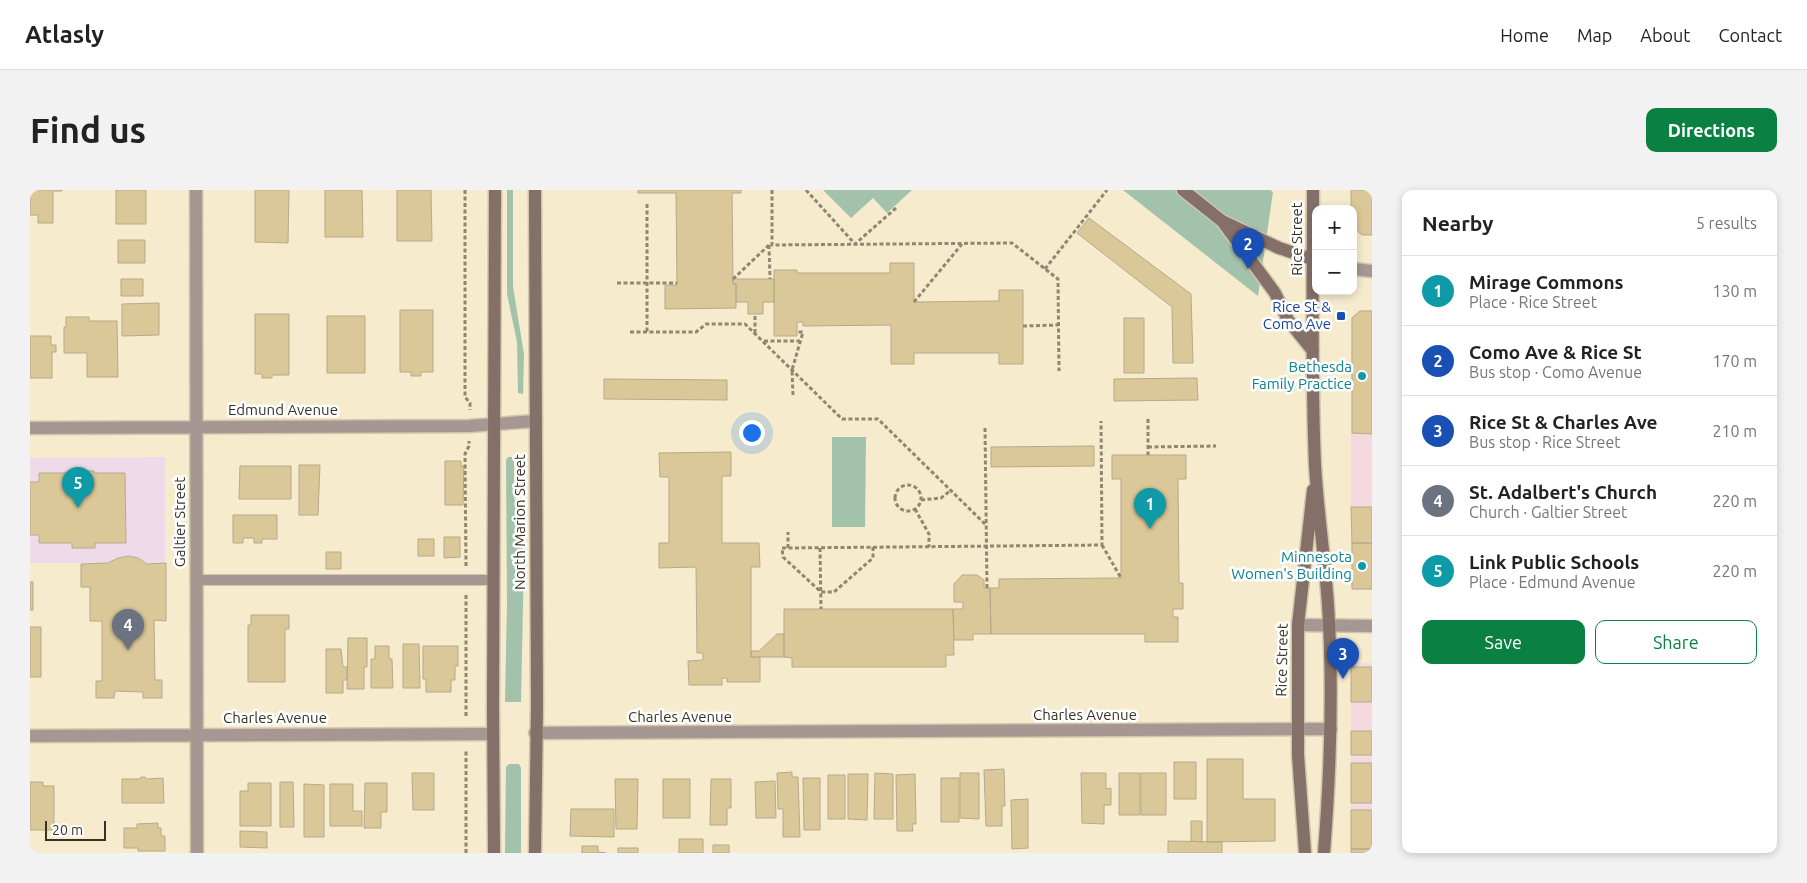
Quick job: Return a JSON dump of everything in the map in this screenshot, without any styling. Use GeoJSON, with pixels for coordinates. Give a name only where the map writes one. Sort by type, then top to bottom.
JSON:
{"type":"FeatureCollection","features":[{"type":"Feature","properties":{"kind":"main road","name":"North Marion Street"},"geometry":{"type":"LineString","coordinates":[[494,853],[495,190]]}},
{"type":"Feature","properties":{"kind":"main road","name":"North Marion Street"},"geometry":{"type":"LineString","coordinates":[[535,190],[537,705],[535,853]]}},
{"type":"Feature","properties":{"kind":"main road"},"geometry":{"type":"LineString","coordinates":[[1183,190],[1222,220],[1271,245],[1312,259]]}},
{"type":"Feature","properties":{"kind":"main road","name":"Rice Street"},"geometry":{"type":"LineString","coordinates":[[1313,190],[1314,250]]}},
{"type":"Feature","properties":{"kind":"main road"},"geometry":{"type":"LineString","coordinates":[[1222,220],[1276,293],[1288,320],[1313,351]]}},
{"type":"Feature","properties":{"kind":"main road","name":"Rice Street"},"geometry":{"type":"LineString","coordinates":[[1314,295],[1313,418],[1330,625],[1331,756],[1324,853]]}},
{"type":"Feature","properties":{"kind":"main road","name":"Rice Street"},"geometry":{"type":"LineString","coordinates":[[1305,853],[1297,729],[1298,624],[1316,468]]}},
{"type":"Feature","properties":{"kind":"street","name":"Galtier Street"},"geometry":{"type":"LineString","coordinates":[[196,190],[197,853]]}},
{"type":"Feature","properties":{"kind":"street"},"geometry":{"type":"LineString","coordinates":[[1357,269],[1372,271]]}},
{"type":"Feature","properties":{"kind":"street","name":"Edmund Avenue"},"geometry":{"type":"LineString","coordinates":[[30,428],[469,426],[536,421]]}},
{"type":"Feature","properties":{"kind":"street"},"geometry":{"type":"LineString","coordinates":[[1298,624],[1372,626]]}},
{"type":"Feature","properties":{"kind":"street","name":"Charles Avenue"},"geometry":{"type":"LineString","coordinates":[[536,733],[1331,729]]}},
{"type":"Feature","properties":{"kind":"street","name":"Charles Avenue"},"geometry":{"type":"LineString","coordinates":[[30,736],[493,734]]}},
{"type":"Feature","properties":{"kind":"lane"},"geometry":{"type":"LineString","coordinates":[[196,580],[493,580]]}},
{"type":"Feature","properties":{"kind":"path"},"geometry":{"type":"LineString","coordinates":[[465,190],[465,397],[470,402],[470,446],[465,454],[466,853]]}},
{"type":"Feature","properties":{"kind":"path"},"geometry":{"type":"LineString","coordinates":[[770,279],[772,190]]}},
{"type":"Feature","properties":{"kind":"path"},"geometry":{"type":"LineString","coordinates":[[806,190],[855,244]]}},
{"type":"Feature","properties":{"kind":"path"},"geometry":{"type":"LineString","coordinates":[[1045,269],[1107,190]]}},
{"type":"Feature","properties":{"kind":"path"},"geometry":{"type":"LineString","coordinates":[[647,204],[647,332]]}},
{"type":"Feature","properties":{"kind":"path"},"geometry":{"type":"LineString","coordinates":[[855,244],[896,208]]}},
{"type":"Feature","properties":{"kind":"path"},"geometry":{"type":"LineString","coordinates":[[733,279],[771,245],[1012,243],[1058,279],[1059,371]]}},
{"type":"Feature","properties":{"kind":"path"},"geometry":{"type":"LineString","coordinates":[[914,302],[962,244]]}},
{"type":"Feature","properties":{"kind":"path"},"geometry":{"type":"LineString","coordinates":[[618,283],[677,283]]}},
{"type":"Feature","properties":{"kind":"path"},"geometry":{"type":"LineString","coordinates":[[755,314],[755,333]]}},
{"type":"Feature","properties":{"kind":"path"},"geometry":{"type":"LineString","coordinates":[[630,332],[696,332],[706,324],[745,324],[842,419],[878,420],[986,525]]}},
{"type":"Feature","properties":{"kind":"path"},"geometry":{"type":"LineString","coordinates":[[1023,326],[1058,325]]}},
{"type":"Feature","properties":{"kind":"path"},"geometry":{"type":"LineString","coordinates":[[793,395],[792,370],[802,332],[797,332]]}},
{"type":"Feature","properties":{"kind":"path"},"geometry":{"type":"LineString","coordinates":[[763,341],[800,341]]}},
{"type":"Feature","properties":{"kind":"path"},"geometry":{"type":"LineString","coordinates":[[1148,419],[1148,455]]}},
{"type":"Feature","properties":{"kind":"path"},"geometry":{"type":"LineString","coordinates":[[1101,421],[1102,546],[1121,578]]}},
{"type":"Feature","properties":{"kind":"path"},"geometry":{"type":"LineString","coordinates":[[985,428],[987,588]]}},
{"type":"Feature","properties":{"kind":"path"},"geometry":{"type":"LineString","coordinates":[[1148,447],[1216,446]]}},
{"type":"Feature","properties":{"kind":"path"},"geometry":{"type":"LineString","coordinates":[[906,485],[915,486],[919,490],[921,500],[915,510],[909,511],[900,508],[896,502],[897,492],[906,485]]}},
{"type":"Feature","properties":{"kind":"path"},"geometry":{"type":"LineString","coordinates":[[921,500],[941,498],[950,491]]}},
{"type":"Feature","properties":{"kind":"path"},"geometry":{"type":"LineString","coordinates":[[915,510],[929,534],[929,547]]}},
{"type":"Feature","properties":{"kind":"path"},"geometry":{"type":"LineString","coordinates":[[788,532],[788,548]]}},
{"type":"Feature","properties":{"kind":"path"},"geometry":{"type":"LineString","coordinates":[[873,548],[873,558],[834,592],[821,592],[782,557],[782,548],[1102,546]]}},
{"type":"Feature","properties":{"kind":"path"},"geometry":{"type":"LineString","coordinates":[[820,548],[821,609]]}},
{"type":"Feature","properties":{"kind":"shaded area"},"geometry":{"type":"Polygon","coordinates":[[[1360,310],[1372,310],[1372,590],[1351,590],[1351,318],[1360,310]]]}},
{"type":"Feature","properties":{"kind":"shaded area"},"geometry":{"type":"Polygon","coordinates":[[[165,457],[165,563],[30,563],[30,458],[165,457]]]}},
{"type":"Feature","properties":{"kind":"shaded area"},"geometry":{"type":"Polygon","coordinates":[[[1351,663],[1372,663],[1372,853],[1351,853],[1351,663]]]}},
{"type":"Feature","properties":{"kind":"green space"},"geometry":{"type":"Polygon","coordinates":[[[507,190],[513,190],[513,287],[524,354],[523,394],[518,393],[517,342],[507,294],[507,190]]]}},
{"type":"Feature","properties":{"kind":"green space"},"geometry":{"type":"Polygon","coordinates":[[[823,190],[912,190],[887,213],[873,198],[851,218],[823,190]]]}},
{"type":"Feature","properties":{"kind":"green space"},"geometry":{"type":"Polygon","coordinates":[[[1123,190],[1270,190],[1273,192],[1258,296],[1123,190]]]}},
{"type":"Feature","properties":{"kind":"green space"},"geometry":{"type":"Polygon","coordinates":[[[832,437],[866,437],[865,527],[832,527],[832,437]]]}},
{"type":"Feature","properties":{"kind":"green space"},"geometry":{"type":"Polygon","coordinates":[[[508,457],[513,457],[514,460],[514,496],[524,557],[521,702],[505,702],[507,603],[506,460],[508,457]]]}},
{"type":"Feature","properties":{"kind":"green space"},"geometry":{"type":"Polygon","coordinates":[[[509,764],[519,764],[521,768],[521,853],[505,853],[506,767],[509,764]]]}},
{"type":"Feature","properties":{"kind":"building"},"geometry":{"type":"Polygon","coordinates":[[[30,190],[62,190],[53,191],[53,223],[38,223],[38,215],[30,215],[30,190]]]}},
{"type":"Feature","properties":{"kind":"building"},"geometry":{"type":"Polygon","coordinates":[[[116,190],[146,190],[146,224],[116,224],[116,190]]]}},
{"type":"Feature","properties":{"kind":"building"},"geometry":{"type":"Polygon","coordinates":[[[255,190],[289,190],[288,243],[255,242],[255,190]]]}},
{"type":"Feature","properties":{"kind":"building"},"geometry":{"type":"Polygon","coordinates":[[[325,190],[362,190],[363,237],[325,237],[325,190]]]}},
{"type":"Feature","properties":{"kind":"building"},"geometry":{"type":"Polygon","coordinates":[[[397,190],[431,190],[432,241],[397,241],[397,190]]]}},
{"type":"Feature","properties":{"kind":"building"},"geometry":{"type":"Polygon","coordinates":[[[638,190],[741,190],[741,193],[732,193],[733,284],[736,284],[736,308],[665,309],[665,285],[677,285],[676,193],[638,193],[638,190]]]}},
{"type":"Feature","properties":{"kind":"building"},"geometry":{"type":"Polygon","coordinates":[[[1351,190],[1372,190],[1372,235],[1362,235],[1357,231],[1357,205],[1351,205],[1351,190]]]}},
{"type":"Feature","properties":{"kind":"building"},"geometry":{"type":"Polygon","coordinates":[[[1089,218],[1191,294],[1193,363],[1173,363],[1172,307],[1077,233],[1089,218]]]}},
{"type":"Feature","properties":{"kind":"building"},"geometry":{"type":"Polygon","coordinates":[[[118,240],[145,240],[145,263],[118,263],[118,240]]]}},
{"type":"Feature","properties":{"kind":"building"},"geometry":{"type":"Polygon","coordinates":[[[890,263],[914,263],[914,302],[999,301],[999,290],[1023,290],[1023,364],[999,364],[999,353],[914,353],[914,364],[891,364],[891,325],[803,326],[803,322],[797,322],[797,336],[774,336],[774,270],[797,270],[797,273],[890,273],[890,263]]]}},
{"type":"Feature","properties":{"kind":"building"},"geometry":{"type":"Polygon","coordinates":[[[121,279],[143,279],[143,296],[121,296],[121,279]]]}},
{"type":"Feature","properties":{"kind":"building"},"geometry":{"type":"Polygon","coordinates":[[[733,279],[774,279],[774,302],[763,302],[763,314],[748,314],[748,302],[736,302],[736,284],[733,284],[733,279]]]}},
{"type":"Feature","properties":{"kind":"building"},"geometry":{"type":"Polygon","coordinates":[[[159,303],[159,335],[122,336],[122,304],[159,303]]]}},
{"type":"Feature","properties":{"kind":"building"},"geometry":{"type":"Polygon","coordinates":[[[400,310],[433,310],[433,372],[421,372],[421,376],[411,376],[411,372],[400,372],[400,310]]]}},
{"type":"Feature","properties":{"kind":"building","name":"Bethesda Family Practice"},"geometry":{"type":"Polygon","coordinates":[[[1360,311],[1372,311],[1372,434],[1352,433],[1352,318],[1360,311]]]}},
{"type":"Feature","properties":{"kind":"building"},"geometry":{"type":"Polygon","coordinates":[[[255,314],[289,314],[289,375],[272,375],[272,378],[262,378],[262,374],[255,374],[255,314]]]}},
{"type":"Feature","properties":{"kind":"building"},"geometry":{"type":"Polygon","coordinates":[[[327,316],[365,316],[365,373],[327,373],[327,316]]]}},
{"type":"Feature","properties":{"kind":"building"},"geometry":{"type":"Polygon","coordinates":[[[66,317],[89,317],[89,321],[117,321],[118,377],[87,377],[87,353],[64,353],[66,317]]]}},
{"type":"Feature","properties":{"kind":"building"},"geometry":{"type":"Polygon","coordinates":[[[1124,318],[1144,318],[1144,373],[1124,373],[1124,318]]]}},
{"type":"Feature","properties":{"kind":"building"},"geometry":{"type":"Polygon","coordinates":[[[30,336],[51,336],[51,345],[56,345],[56,352],[52,352],[52,378],[30,378],[30,336]]]}},
{"type":"Feature","properties":{"kind":"building"},"geometry":{"type":"Polygon","coordinates":[[[1197,378],[1198,400],[1114,401],[1114,379],[1197,378]]]}},
{"type":"Feature","properties":{"kind":"building"},"geometry":{"type":"Polygon","coordinates":[[[604,379],[727,380],[727,400],[604,399],[604,379]]]}},
{"type":"Feature","properties":{"kind":"building"},"geometry":{"type":"Polygon","coordinates":[[[1094,446],[1094,466],[991,467],[991,447],[1094,446]]]}},
{"type":"Feature","properties":{"kind":"building"},"geometry":{"type":"Polygon","coordinates":[[[731,452],[731,476],[722,476],[722,543],[759,543],[760,567],[751,567],[751,657],[760,657],[760,682],[727,682],[727,678],[722,678],[722,685],[689,685],[688,661],[703,660],[703,653],[697,653],[696,567],[659,568],[659,543],[669,543],[669,477],[660,477],[659,453],[731,452]]]}},
{"type":"Feature","properties":{"kind":"building"},"geometry":{"type":"Polygon","coordinates":[[[1112,455],[1186,455],[1186,479],[1178,479],[1179,583],[1183,583],[1183,609],[1173,609],[1173,617],[1178,617],[1178,642],[1145,642],[1145,634],[991,634],[990,588],[999,588],[999,579],[1121,578],[1121,479],[1112,479],[1112,455]]]}},
{"type":"Feature","properties":{"kind":"building"},"geometry":{"type":"Polygon","coordinates":[[[445,461],[461,461],[461,466],[464,466],[463,505],[445,505],[445,461]]]}},
{"type":"Feature","properties":{"kind":"building"},"geometry":{"type":"Polygon","coordinates":[[[299,465],[320,465],[318,515],[299,515],[299,465]]]}},
{"type":"Feature","properties":{"kind":"building"},"geometry":{"type":"Polygon","coordinates":[[[240,466],[291,466],[291,499],[239,499],[240,466]]]}},
{"type":"Feature","properties":{"kind":"building"},"geometry":{"type":"Polygon","coordinates":[[[74,471],[125,473],[126,543],[95,543],[95,548],[72,548],[72,543],[39,543],[39,535],[30,535],[30,482],[39,482],[39,473],[74,473],[74,471]]]}},
{"type":"Feature","properties":{"kind":"building"},"geometry":{"type":"Polygon","coordinates":[[[1351,507],[1372,507],[1372,543],[1352,543],[1351,507]]]}},
{"type":"Feature","properties":{"kind":"building"},"geometry":{"type":"Polygon","coordinates":[[[233,515],[277,515],[277,539],[262,539],[262,543],[254,543],[254,538],[243,538],[243,543],[233,543],[233,515]]]}},
{"type":"Feature","properties":{"kind":"building"},"geometry":{"type":"Polygon","coordinates":[[[444,537],[460,537],[460,557],[444,558],[444,537]]]}},
{"type":"Feature","properties":{"kind":"building"},"geometry":{"type":"Polygon","coordinates":[[[418,539],[434,539],[434,556],[418,556],[418,539]]]}},
{"type":"Feature","properties":{"kind":"building","name":"Minnesota Women's Building"},"geometry":{"type":"Polygon","coordinates":[[[1352,543],[1372,543],[1372,589],[1352,589],[1352,543]]]}},
{"type":"Feature","properties":{"kind":"building"},"geometry":{"type":"Polygon","coordinates":[[[326,552],[341,552],[341,569],[326,569],[326,552]]]}},
{"type":"Feature","properties":{"kind":"building"},"geometry":{"type":"Polygon","coordinates":[[[129,556],[138,558],[147,564],[166,563],[166,621],[154,620],[155,680],[162,680],[162,698],[143,698],[143,692],[115,691],[114,698],[96,698],[96,681],[102,681],[102,621],[90,621],[90,587],[81,587],[81,564],[108,563],[118,558],[129,556]]]}},
{"type":"Feature","properties":{"kind":"building"},"geometry":{"type":"Polygon","coordinates":[[[962,575],[977,575],[984,580],[984,588],[990,588],[991,634],[973,634],[973,640],[954,640],[953,609],[963,609],[963,602],[954,602],[954,584],[962,575]]]}},
{"type":"Feature","properties":{"kind":"building"},"geometry":{"type":"Polygon","coordinates":[[[30,582],[33,582],[33,610],[30,610],[30,582]]]}},
{"type":"Feature","properties":{"kind":"building"},"geometry":{"type":"Polygon","coordinates":[[[784,609],[953,609],[954,655],[946,655],[946,667],[792,667],[792,658],[784,657],[784,609]]]}},
{"type":"Feature","properties":{"kind":"building"},"geometry":{"type":"Polygon","coordinates":[[[251,615],[289,615],[289,629],[285,629],[285,682],[248,682],[248,625],[251,625],[251,615]]]}},
{"type":"Feature","properties":{"kind":"building"},"geometry":{"type":"Polygon","coordinates":[[[30,627],[41,627],[41,677],[30,677],[30,627]]]}},
{"type":"Feature","properties":{"kind":"building"},"geometry":{"type":"Polygon","coordinates":[[[777,634],[784,634],[784,657],[751,657],[751,651],[759,651],[777,634]]]}},
{"type":"Feature","properties":{"kind":"building"},"geometry":{"type":"Polygon","coordinates":[[[348,638],[367,638],[367,667],[364,667],[364,689],[347,689],[348,638]]]}},
{"type":"Feature","properties":{"kind":"building"},"geometry":{"type":"Polygon","coordinates":[[[403,644],[419,644],[420,688],[403,688],[403,644]]]}},
{"type":"Feature","properties":{"kind":"building"},"geometry":{"type":"Polygon","coordinates":[[[375,646],[389,646],[389,659],[392,659],[393,688],[371,688],[371,659],[375,659],[375,646]]]}},
{"type":"Feature","properties":{"kind":"building"},"geometry":{"type":"Polygon","coordinates":[[[423,646],[458,646],[458,666],[455,666],[455,680],[451,680],[451,692],[426,692],[426,679],[423,679],[423,646]]]}},
{"type":"Feature","properties":{"kind":"building"},"geometry":{"type":"Polygon","coordinates":[[[326,649],[341,649],[343,667],[347,667],[347,680],[343,680],[343,693],[326,693],[326,649]]]}},
{"type":"Feature","properties":{"kind":"building"},"geometry":{"type":"Polygon","coordinates":[[[1351,667],[1372,667],[1372,702],[1351,702],[1351,667]]]}},
{"type":"Feature","properties":{"kind":"building"},"geometry":{"type":"Polygon","coordinates":[[[1351,731],[1372,731],[1372,755],[1351,755],[1351,731]]]}},
{"type":"Feature","properties":{"kind":"building"},"geometry":{"type":"Polygon","coordinates":[[[1207,759],[1243,759],[1243,799],[1275,799],[1275,841],[1207,842],[1207,759]]]}},
{"type":"Feature","properties":{"kind":"building"},"geometry":{"type":"Polygon","coordinates":[[[1174,762],[1196,762],[1196,799],[1174,799],[1174,762]]]}},
{"type":"Feature","properties":{"kind":"building"},"geometry":{"type":"Polygon","coordinates":[[[1351,763],[1372,763],[1372,803],[1351,803],[1351,763]]]}},
{"type":"Feature","properties":{"kind":"building"},"geometry":{"type":"Polygon","coordinates":[[[1004,769],[1005,806],[1002,806],[1002,826],[986,826],[984,770],[1004,769]]]}},
{"type":"Feature","properties":{"kind":"building"},"geometry":{"type":"Polygon","coordinates":[[[792,772],[792,777],[798,777],[800,837],[783,837],[783,809],[778,809],[777,773],[792,772]]]}},
{"type":"Feature","properties":{"kind":"building"},"geometry":{"type":"Polygon","coordinates":[[[412,773],[434,773],[434,810],[413,810],[412,773]]]}},
{"type":"Feature","properties":{"kind":"building"},"geometry":{"type":"Polygon","coordinates":[[[875,773],[893,774],[893,819],[874,819],[875,773]]]}},
{"type":"Feature","properties":{"kind":"building"},"geometry":{"type":"Polygon","coordinates":[[[960,773],[979,773],[979,819],[960,818],[960,773]]]}},
{"type":"Feature","properties":{"kind":"building"},"geometry":{"type":"Polygon","coordinates":[[[1081,773],[1106,773],[1106,789],[1111,788],[1111,805],[1104,805],[1104,824],[1082,823],[1081,773]]]}},
{"type":"Feature","properties":{"kind":"building"},"geometry":{"type":"Polygon","coordinates":[[[1119,773],[1140,773],[1140,815],[1119,815],[1119,773]]]}},
{"type":"Feature","properties":{"kind":"building"},"geometry":{"type":"Polygon","coordinates":[[[1141,773],[1166,773],[1166,815],[1141,815],[1141,773]]]}},
{"type":"Feature","properties":{"kind":"building"},"geometry":{"type":"Polygon","coordinates":[[[848,774],[868,774],[867,820],[848,819],[848,774]]]}},
{"type":"Feature","properties":{"kind":"building"},"geometry":{"type":"Polygon","coordinates":[[[915,774],[916,824],[912,824],[913,831],[897,831],[896,775],[915,774]]]}},
{"type":"Feature","properties":{"kind":"building"},"geometry":{"type":"Polygon","coordinates":[[[828,775],[845,775],[845,819],[828,819],[828,775]]]}},
{"type":"Feature","properties":{"kind":"building"},"geometry":{"type":"Polygon","coordinates":[[[141,777],[147,779],[163,778],[164,803],[122,803],[122,779],[139,779],[141,777]]]}},
{"type":"Feature","properties":{"kind":"building"},"geometry":{"type":"Polygon","coordinates":[[[803,778],[820,778],[820,830],[804,830],[803,778]]]}},
{"type":"Feature","properties":{"kind":"building"},"geometry":{"type":"Polygon","coordinates":[[[941,778],[959,778],[959,822],[941,822],[941,778]]]}},
{"type":"Feature","properties":{"kind":"building"},"geometry":{"type":"Polygon","coordinates":[[[615,779],[638,779],[637,829],[616,829],[615,779]]]}},
{"type":"Feature","properties":{"kind":"building"},"geometry":{"type":"Polygon","coordinates":[[[663,779],[690,779],[690,818],[663,818],[663,779]]]}},
{"type":"Feature","properties":{"kind":"building"},"geometry":{"type":"Polygon","coordinates":[[[711,779],[731,779],[731,808],[727,808],[727,825],[710,825],[711,779]]]}},
{"type":"Feature","properties":{"kind":"building"},"geometry":{"type":"Polygon","coordinates":[[[775,781],[776,818],[756,818],[755,782],[775,781]]]}},
{"type":"Feature","properties":{"kind":"building"},"geometry":{"type":"Polygon","coordinates":[[[30,782],[43,782],[43,786],[54,786],[54,830],[30,830],[30,782]]]}},
{"type":"Feature","properties":{"kind":"building"},"geometry":{"type":"Polygon","coordinates":[[[280,782],[293,782],[294,827],[280,827],[280,782]]]}},
{"type":"Feature","properties":{"kind":"building"},"geometry":{"type":"Polygon","coordinates":[[[248,783],[271,783],[271,826],[240,826],[240,791],[248,791],[248,783]]]}},
{"type":"Feature","properties":{"kind":"building"},"geometry":{"type":"Polygon","coordinates":[[[365,783],[387,783],[387,812],[381,812],[381,828],[364,828],[365,783]]]}},
{"type":"Feature","properties":{"kind":"building"},"geometry":{"type":"Polygon","coordinates":[[[304,784],[324,785],[324,837],[304,837],[304,784]]]}},
{"type":"Feature","properties":{"kind":"building"},"geometry":{"type":"Polygon","coordinates":[[[330,784],[353,784],[353,811],[362,811],[362,826],[330,826],[330,784]]]}},
{"type":"Feature","properties":{"kind":"building"},"geometry":{"type":"Polygon","coordinates":[[[1028,799],[1028,848],[1012,849],[1011,800],[1028,799]]]}},
{"type":"Feature","properties":{"kind":"building"},"geometry":{"type":"Polygon","coordinates":[[[571,809],[614,809],[614,837],[570,836],[571,809]]]}},
{"type":"Feature","properties":{"kind":"building"},"geometry":{"type":"Polygon","coordinates":[[[1351,810],[1372,810],[1372,849],[1351,849],[1351,810]]]}},
{"type":"Feature","properties":{"kind":"building"},"geometry":{"type":"Polygon","coordinates":[[[1191,821],[1202,821],[1202,842],[1191,841],[1191,821]]]}},
{"type":"Feature","properties":{"kind":"building"},"geometry":{"type":"Polygon","coordinates":[[[158,823],[158,828],[161,828],[161,836],[165,836],[165,851],[138,851],[138,848],[124,848],[124,828],[137,828],[137,824],[158,823]]]}},
{"type":"Feature","properties":{"kind":"building"},"geometry":{"type":"Polygon","coordinates":[[[240,831],[267,832],[267,848],[240,847],[240,831]]]}},
{"type":"Feature","properties":{"kind":"building"},"geometry":{"type":"Polygon","coordinates":[[[679,839],[703,839],[703,853],[679,853],[679,839]]]}},
{"type":"Feature","properties":{"kind":"building"},"geometry":{"type":"Polygon","coordinates":[[[1168,841],[1222,842],[1222,853],[1168,853],[1168,841]]]}},
{"type":"Feature","properties":{"kind":"building"},"geometry":{"type":"Polygon","coordinates":[[[713,845],[729,845],[729,853],[713,853],[713,845]]]}},
{"type":"Feature","properties":{"kind":"building"},"geometry":{"type":"Polygon","coordinates":[[[582,846],[598,846],[598,852],[606,853],[582,853],[582,846]]]}},
{"type":"Feature","properties":{"kind":"building"},"geometry":{"type":"Polygon","coordinates":[[[618,848],[638,848],[638,853],[618,853],[618,848]]]}},
{"type":"Feature","properties":{"kind":"building"},"geometry":{"type":"Polygon","coordinates":[[[1351,849],[1372,849],[1372,853],[1351,853],[1351,849]]]}},
{"type":"Feature","properties":{"kind":"place","name":"Como Ave & Rice St"},"geometry":{"type":"Point","coordinates":[1248,269]}},
{"type":"Feature","properties":{"kind":"place","name":"Rice St & Como Ave"},"geometry":{"type":"Point","coordinates":[1341,316]}},
{"type":"Feature","properties":{"kind":"place","name":"Bethesda Family Practice"},"geometry":{"type":"Point","coordinates":[1362,376]}},
{"type":"Feature","properties":{"kind":"place","name":"Link Public Schools"},"geometry":{"type":"Point","coordinates":[78,508]}},
{"type":"Feature","properties":{"kind":"place","name":"Mirage Commons"},"geometry":{"type":"Point","coordinates":[1150,529]}},
{"type":"Feature","properties":{"kind":"place","name":"Minnesota Women's Building"},"geometry":{"type":"Point","coordinates":[1362,566]}},
{"type":"Feature","properties":{"kind":"place","name":"St. Adalbert's Church"},"geometry":{"type":"Point","coordinates":[128,650]}},
{"type":"Feature","properties":{"kind":"place","name":"Rice St & Charles Ave"},"geometry":{"type":"Point","coordinates":[1343,679]}}]}
